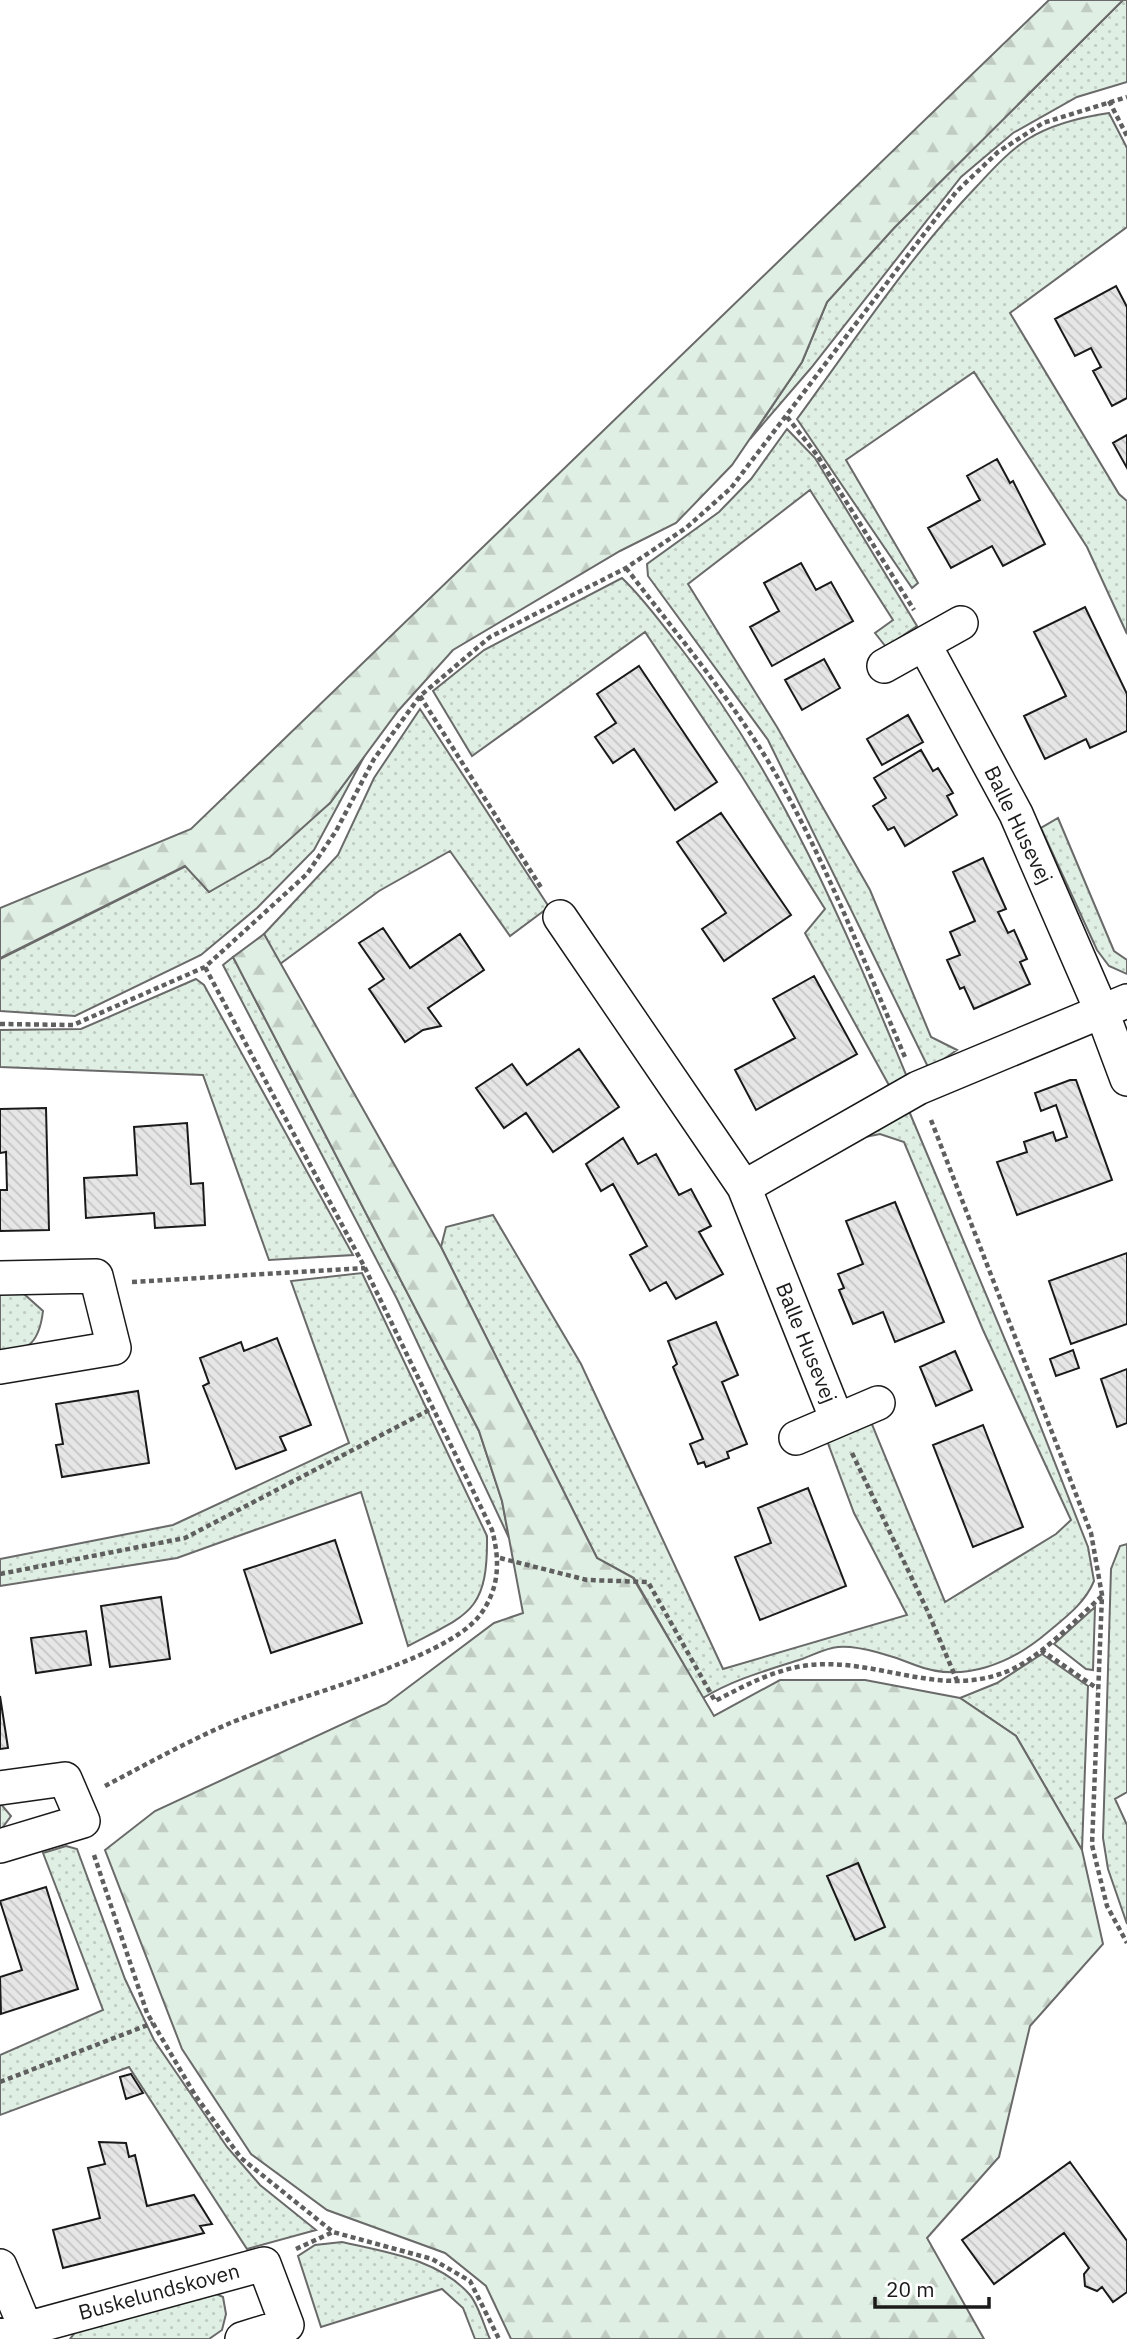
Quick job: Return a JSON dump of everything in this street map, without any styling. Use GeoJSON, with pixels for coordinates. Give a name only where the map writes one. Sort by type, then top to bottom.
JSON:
{"type":"FeatureCollection","features":[{"type":"Feature","properties":{"kind":"street"},"geometry":{"type":"LineString","coordinates":[[884,666],[961,623]]}},
{"type":"Feature","properties":{"kind":"street","name":"Balle Husevej"},"geometry":{"type":"LineString","coordinates":[[924,644],[1016,814],[1114,1006],[1127,1079]]}},
{"type":"Feature","properties":{"kind":"street","name":"Balle Husevej"},"geometry":{"type":"LineString","coordinates":[[560,917],[744,1187],[837,1420]]}},
{"type":"Feature","properties":{"kind":"street"},"geometry":{"type":"LineString","coordinates":[[744,1187],[918,1088],[1114,1006]]}},
{"type":"Feature","properties":{"kind":"street"},"geometry":{"type":"LineString","coordinates":[[0,1278],[96,1276],[114,1348],[0,1367]]}},
{"type":"Feature","properties":{"kind":"street","name":"Balle Husevej"},"geometry":{"type":"LineString","coordinates":[[796,1438],[878,1403]]}},
{"type":"Feature","properties":{"kind":"street"},"geometry":{"type":"LineString","coordinates":[[0,1788],[65,1779],[79,1811],[0,1846]]}},
{"type":"Feature","properties":{"kind":"street","name":"Buskelundskoven"},"geometry":{"type":"LineString","coordinates":[[0,2266],[18,2334],[264,2264],[287,2325],[242,2339]]}},
{"type":"Feature","properties":{"kind":"path"},"geometry":{"type":"LineString","coordinates":[[0,1024],[73,1025],[205,967],[307,874],[336,831],[374,759],[420,696],[490,637],[626,568],[686,528],[731,488],[956,192],[998,152],[1043,122],[1127,97]]}},
{"type":"Feature","properties":{"kind":"path"},"geometry":{"type":"LineString","coordinates":[[1109,101],[1127,136]]}},
{"type":"Feature","properties":{"kind":"path"},"geometry":{"type":"LineString","coordinates":[[787,417],[817,455],[922,624],[924,644]]}},
{"type":"Feature","properties":{"kind":"path"},"geometry":{"type":"LineString","coordinates":[[626,568],[732,707],[771,766],[811,842],[918,1088],[1091,1533],[1102,1595],[1092,1845],[1107,1906],[1127,1943]]}},
{"type":"Feature","properties":{"kind":"path"},"geometry":{"type":"LineString","coordinates":[[420,696],[560,917]]}},
{"type":"Feature","properties":{"kind":"path"},"geometry":{"type":"LineString","coordinates":[[205,967],[365,1268],[492,1530],[500,1558],[493,1588],[480,1616],[440,1647],[228,1724],[79,1811],[147,2012],[195,2095],[241,2158],[333,2232],[432,2259],[470,2281],[499,2339]]}},
{"type":"Feature","properties":{"kind":"path"},"geometry":{"type":"LineString","coordinates":[[96,1276],[131,1282],[365,1268]]}},
{"type":"Feature","properties":{"kind":"path"},"geometry":{"type":"LineString","coordinates":[[0,1574],[185,1538],[433,1408]]}},
{"type":"Feature","properties":{"kind":"path"},"geometry":{"type":"LineString","coordinates":[[837,1420],[928,1612],[958,1684]]}},
{"type":"Feature","properties":{"kind":"path"},"geometry":{"type":"LineString","coordinates":[[500,1558],[587,1580],[648,1583],[715,1701],[762,1677],[811,1665],[858,1667],[958,1684],[1002,1674],[1041,1650],[1102,1595]]}},
{"type":"Feature","properties":{"kind":"path"},"geometry":{"type":"LineString","coordinates":[[1041,1650],[1098,1689]]}},
{"type":"Feature","properties":{"kind":"path"},"geometry":{"type":"LineString","coordinates":[[0,2082],[153,2023]]}},
{"type":"Feature","properties":{"kind":"green space"},"geometry":{"type":"Polygon","coordinates":[[[1049,0],[1123,0],[894,228],[827,302],[802,362],[732,465],[676,523],[620,551],[453,650],[398,711],[330,803],[270,857],[209,892],[185,866],[0,958],[0,908],[191,829],[1049,0]]]}},
{"type":"Feature","properties":{"kind":"green space"},"geometry":{"type":"Polygon","coordinates":[[[1123,0],[1127,0],[1127,82],[1077,97],[1013,133],[961,177],[811,368],[750,439],[802,362],[827,302],[894,228],[1123,0]]]}},
{"type":"Feature","properties":{"kind":"green space"},"geometry":{"type":"Polygon","coordinates":[[[1109,113],[1127,148],[1127,227],[1010,313],[1119,494],[1127,501],[1127,634],[1087,547],[974,372],[846,460],[918,583],[912,588],[797,419],[905,270],[952,213],[1001,161],[1021,144],[1047,129],[1109,113]]]}},
{"type":"Feature","properties":{"kind":"green space"},"geometry":{"type":"Polygon","coordinates":[[[787,429],[815,458],[917,626],[886,647],[875,633],[893,620],[810,490],[688,584],[777,727],[870,890],[931,1037],[957,1050],[929,1069],[768,740],[648,576],[647,564],[719,512],[751,479],[787,429]]]}},
{"type":"Feature","properties":{"kind":"green space"},"geometry":{"type":"Polygon","coordinates":[[[622,578],[652,611],[716,697],[780,800],[834,908],[907,1077],[890,1087],[805,933],[825,909],[741,775],[645,632],[472,756],[433,691],[484,650],[622,578]]]}},
{"type":"Feature","properties":{"kind":"green space"},"geometry":{"type":"Polygon","coordinates":[[[420,709],[549,907],[510,936],[450,851],[379,891],[280,964],[264,934],[338,855],[374,778],[420,709]]]}},
{"type":"Feature","properties":{"kind":"green space"},"geometry":{"type":"Polygon","coordinates":[[[365,755],[314,850],[257,908],[201,955],[75,1016],[0,1011],[0,959],[186,866],[209,892],[330,803],[365,755]]]}},
{"type":"Feature","properties":{"kind":"green space"},"geometry":{"type":"Polygon","coordinates":[[[1058,818],[1114,951],[1127,960],[1127,974],[1109,966],[1097,950],[1041,828],[1058,818]]]}},
{"type":"Feature","properties":{"kind":"green space"},"geometry":{"type":"Polygon","coordinates":[[[264,934],[441,1247],[597,1558],[633,1578],[714,1716],[780,1680],[865,1680],[960,1698],[1016,1736],[1082,1850],[1103,1944],[1030,2026],[999,2157],[927,2238],[984,2339],[511,2339],[486,2286],[445,2253],[327,2210],[251,2154],[182,2049],[105,1850],[155,1811],[386,1704],[494,1623],[523,1613],[502,1501],[479,1431],[233,957],[264,934]]]}},
{"type":"Feature","properties":{"kind":"green space"},"geometry":{"type":"Polygon","coordinates":[[[233,957],[479,1431],[502,1501],[509,1538],[397,1299],[223,965],[233,957]]]}},
{"type":"Feature","properties":{"kind":"green space"},"geometry":{"type":"Polygon","coordinates":[[[196,979],[204,985],[353,1255],[269,1260],[203,1075],[0,1067],[0,1030],[81,1029],[196,979]]]}},
{"type":"Feature","properties":{"kind":"green space"},"geometry":{"type":"Polygon","coordinates":[[[909,1111],[1027,1392],[1088,1547],[1094,1581],[1080,1603],[1048,1632],[1019,1653],[986,1667],[969,1671],[933,1670],[877,1652],[838,1647],[727,1685],[703,1698],[634,1578],[597,1558],[441,1247],[446,1227],[493,1215],[581,1364],[723,1669],[907,1615],[854,1513],[826,1438],[869,1417],[945,1602],[1056,1534],[1071,1520],[983,1330],[904,1142],[880,1134],[860,1138],[909,1111]]]}},
{"type":"Feature","properties":{"kind":"green space"},"geometry":{"type":"Polygon","coordinates":[[[362,1273],[487,1536],[484,1581],[471,1608],[446,1626],[408,1646],[361,1492],[177,1558],[0,1586],[0,1559],[173,1525],[349,1443],[291,1281],[362,1273]]]}},
{"type":"Feature","properties":{"kind":"green space"},"geometry":{"type":"Polygon","coordinates":[[[0,1289],[24,1294],[43,1311],[39,1331],[31,1343],[0,1359],[0,1289]]]}},
{"type":"Feature","properties":{"kind":"green space"},"geometry":{"type":"Polygon","coordinates":[[[1127,1544],[1127,1792],[1115,1799],[1127,1825],[1127,1924],[1108,1869],[1103,1838],[1111,1569],[1120,1546],[1127,1544]]]}},
{"type":"Feature","properties":{"kind":"green space"},"geometry":{"type":"Polygon","coordinates":[[[1095,1607],[1093,1670],[1086,1669],[1054,1644],[1095,1607]]]}},
{"type":"Feature","properties":{"kind":"green space"},"geometry":{"type":"Polygon","coordinates":[[[1042,1654],[1088,1686],[1082,1850],[1016,1736],[960,1698],[997,1683],[1042,1654]]]}},
{"type":"Feature","properties":{"kind":"green space"},"geometry":{"type":"Polygon","coordinates":[[[0,1803],[11,1816],[0,1831],[0,1803]]]}},
{"type":"Feature","properties":{"kind":"green space"},"geometry":{"type":"Polygon","coordinates":[[[66,1846],[77,1849],[125,1979],[154,2040],[227,2147],[260,2185],[316,2230],[247,2249],[129,2067],[0,2115],[0,2055],[103,2010],[43,1853],[66,1846]]]}},
{"type":"Feature","properties":{"kind":"green space"},"geometry":{"type":"Polygon","coordinates":[[[342,2242],[410,2259],[443,2273],[470,2295],[490,2339],[475,2339],[463,2308],[442,2289],[321,2327],[298,2256],[315,2245],[342,2242]]]}},
{"type":"Feature","properties":{"kind":"green space"},"geometry":{"type":"Polygon","coordinates":[[[210,2291],[223,2297],[226,2314],[222,2330],[209,2339],[70,2339],[83,2322],[210,2291]]]}},
{"type":"Feature","properties":{"kind":"building"},"geometry":{"type":"Polygon","coordinates":[[[1116,286],[1127,307],[1127,398],[1112,406],[1093,371],[1101,367],[1091,348],[1075,356],[1055,319],[1116,286]]]}},
{"type":"Feature","properties":{"kind":"building"},"geometry":{"type":"Polygon","coordinates":[[[1127,435],[1127,468],[1113,443],[1127,435]]]}},
{"type":"Feature","properties":{"kind":"building"},"geometry":{"type":"Polygon","coordinates":[[[997,459],[1010,483],[1013,481],[1045,544],[1003,566],[992,546],[951,568],[928,528],[980,500],[967,476],[997,459]]]}},
{"type":"Feature","properties":{"kind":"building"},"geometry":{"type":"Polygon","coordinates":[[[801,563],[816,590],[831,582],[853,621],[772,666],[750,627],[779,611],[764,583],[801,563]]]}},
{"type":"Feature","properties":{"kind":"building"},"geometry":{"type":"Polygon","coordinates":[[[1085,607],[1127,694],[1127,731],[1090,748],[1086,739],[1045,759],[1024,716],[1066,696],[1034,632],[1085,607]]]}},
{"type":"Feature","properties":{"kind":"building"},"geometry":{"type":"Polygon","coordinates":[[[824,659],[840,688],[802,710],[785,680],[824,659]]]}},
{"type":"Feature","properties":{"kind":"building"},"geometry":{"type":"Polygon","coordinates":[[[639,666],[717,782],[675,810],[634,749],[613,763],[595,737],[616,723],[597,694],[639,666]]]}},
{"type":"Feature","properties":{"kind":"building"},"geometry":{"type":"Polygon","coordinates":[[[908,715],[923,742],[882,765],[867,739],[908,715]]]}},
{"type":"Feature","properties":{"kind":"building"},"geometry":{"type":"Polygon","coordinates":[[[921,750],[933,771],[938,768],[953,793],[947,796],[957,815],[905,846],[894,827],[888,830],[873,806],[886,798],[874,778],[921,750]]]}},
{"type":"Feature","properties":{"kind":"building"},"geometry":{"type":"Polygon","coordinates":[[[721,813],[791,915],[724,961],[702,929],[726,913],[677,842],[721,813]]]}},
{"type":"Feature","properties":{"kind":"building"},"geometry":{"type":"Polygon","coordinates":[[[983,858],[1006,909],[998,912],[1008,933],[1014,930],[1027,959],[1020,962],[1030,984],[974,1009],[964,987],[960,989],[947,960],[960,955],[950,932],[975,921],[953,872],[983,858]]]}},
{"type":"Feature","properties":{"kind":"building"},"geometry":{"type":"Polygon","coordinates":[[[383,928],[410,968],[460,934],[484,970],[428,1008],[441,1026],[423,1030],[405,1042],[369,989],[384,979],[359,943],[383,928]]]}},
{"type":"Feature","properties":{"kind":"building"},"geometry":{"type":"Polygon","coordinates":[[[814,976],[857,1054],[756,1110],[735,1070],[795,1038],[773,999],[814,976]]]}},
{"type":"Feature","properties":{"kind":"building"},"geometry":{"type":"Polygon","coordinates":[[[579,1049],[619,1107],[553,1152],[526,1113],[504,1128],[476,1088],[512,1064],[527,1085],[579,1049]]]}},
{"type":"Feature","properties":{"kind":"building"},"geometry":{"type":"Polygon","coordinates":[[[1076,1080],[1112,1180],[1017,1215],[997,1162],[1027,1152],[1024,1142],[1053,1132],[1056,1141],[1067,1137],[1056,1105],[1041,1111],[1035,1093],[1076,1080]]]}},
{"type":"Feature","properties":{"kind":"building"},"geometry":{"type":"Polygon","coordinates":[[[46,1108],[49,1230],[0,1231],[0,1190],[7,1190],[6,1152],[0,1153],[0,1109],[46,1108]]]}},
{"type":"Feature","properties":{"kind":"building"},"geometry":{"type":"Polygon","coordinates":[[[187,1123],[191,1184],[203,1183],[205,1225],[155,1228],[154,1213],[86,1218],[84,1178],[137,1175],[134,1127],[187,1123]]]}},
{"type":"Feature","properties":{"kind":"building"},"geometry":{"type":"Polygon","coordinates":[[[623,1138],[638,1164],[656,1154],[679,1195],[691,1189],[711,1226],[699,1232],[723,1274],[676,1299],[666,1282],[650,1291],[630,1255],[647,1246],[613,1184],[601,1191],[586,1164],[623,1138]]]}},
{"type":"Feature","properties":{"kind":"building"},"geometry":{"type":"Polygon","coordinates":[[[895,1202],[944,1322],[895,1342],[883,1312],[853,1324],[839,1290],[844,1288],[838,1274],[863,1264],[846,1221],[895,1202]]]}},
{"type":"Feature","properties":{"kind":"building"},"geometry":{"type":"Polygon","coordinates":[[[1127,1253],[1127,1324],[1071,1344],[1049,1281],[1127,1253]]]}},
{"type":"Feature","properties":{"kind":"building"},"geometry":{"type":"Polygon","coordinates":[[[716,1322],[738,1375],[722,1382],[747,1444],[727,1452],[729,1458],[706,1467],[704,1462],[698,1464],[690,1444],[703,1439],[673,1367],[677,1364],[668,1341],[716,1322]]]}},
{"type":"Feature","properties":{"kind":"building"},"geometry":{"type":"Polygon","coordinates":[[[277,1338],[311,1425],[280,1437],[286,1450],[236,1469],[203,1386],[209,1383],[200,1358],[241,1342],[244,1351],[277,1338]]]}},
{"type":"Feature","properties":{"kind":"building"},"geometry":{"type":"Polygon","coordinates":[[[1073,1350],[1079,1368],[1056,1376],[1050,1359],[1073,1350]]]}},
{"type":"Feature","properties":{"kind":"building"},"geometry":{"type":"Polygon","coordinates":[[[955,1351],[972,1390],[936,1406],[920,1367],[955,1351]]]}},
{"type":"Feature","properties":{"kind":"building"},"geometry":{"type":"Polygon","coordinates":[[[1127,1369],[1127,1423],[1117,1427],[1101,1379],[1127,1369]]]}},
{"type":"Feature","properties":{"kind":"building"},"geometry":{"type":"Polygon","coordinates":[[[138,1391],[149,1463],[62,1477],[56,1445],[63,1444],[56,1404],[138,1391]]]}},
{"type":"Feature","properties":{"kind":"building"},"geometry":{"type":"Polygon","coordinates":[[[983,1425],[1023,1527],[973,1547],[933,1445],[983,1425]]]}},
{"type":"Feature","properties":{"kind":"building"},"geometry":{"type":"Polygon","coordinates":[[[808,1488],[846,1586],[760,1620],[735,1557],[771,1543],[758,1508],[808,1488]]]}},
{"type":"Feature","properties":{"kind":"building"},"geometry":{"type":"Polygon","coordinates":[[[335,1540],[362,1623],[271,1653],[244,1570],[335,1540]]]}},
{"type":"Feature","properties":{"kind":"building"},"geometry":{"type":"Polygon","coordinates":[[[161,1597],[170,1659],[110,1667],[101,1606],[161,1597]]]}},
{"type":"Feature","properties":{"kind":"building"},"geometry":{"type":"Polygon","coordinates":[[[86,1631],[91,1665],[36,1673],[31,1638],[86,1631]]]}},
{"type":"Feature","properties":{"kind":"building"},"geometry":{"type":"Polygon","coordinates":[[[0,1696],[8,1748],[0,1749],[0,1696]]]}},
{"type":"Feature","properties":{"kind":"building"},"geometry":{"type":"Polygon","coordinates":[[[858,1863],[885,1927],[855,1940],[827,1876],[858,1863]]]}},
{"type":"Feature","properties":{"kind":"building"},"geometry":{"type":"Polygon","coordinates":[[[46,1887],[78,1989],[1,2014],[0,1977],[22,1970],[0,1901],[46,1887]]]}},
{"type":"Feature","properties":{"kind":"building"},"geometry":{"type":"Polygon","coordinates":[[[131,2074],[143,2093],[126,2099],[120,2077],[131,2074]]]}},
{"type":"Feature","properties":{"kind":"building"},"geometry":{"type":"Polygon","coordinates":[[[99,2142],[126,2143],[129,2157],[135,2155],[147,2206],[194,2195],[212,2224],[200,2226],[204,2233],[63,2268],[53,2230],[100,2218],[88,2168],[105,2164],[99,2142]]]}},
{"type":"Feature","properties":{"kind":"building"},"geometry":{"type":"Polygon","coordinates":[[[1070,2162],[1127,2241],[1127,2292],[1113,2302],[1102,2287],[1097,2291],[1085,2286],[1084,2274],[1089,2268],[1064,2233],[994,2284],[962,2240],[1070,2162]]]}}]}
